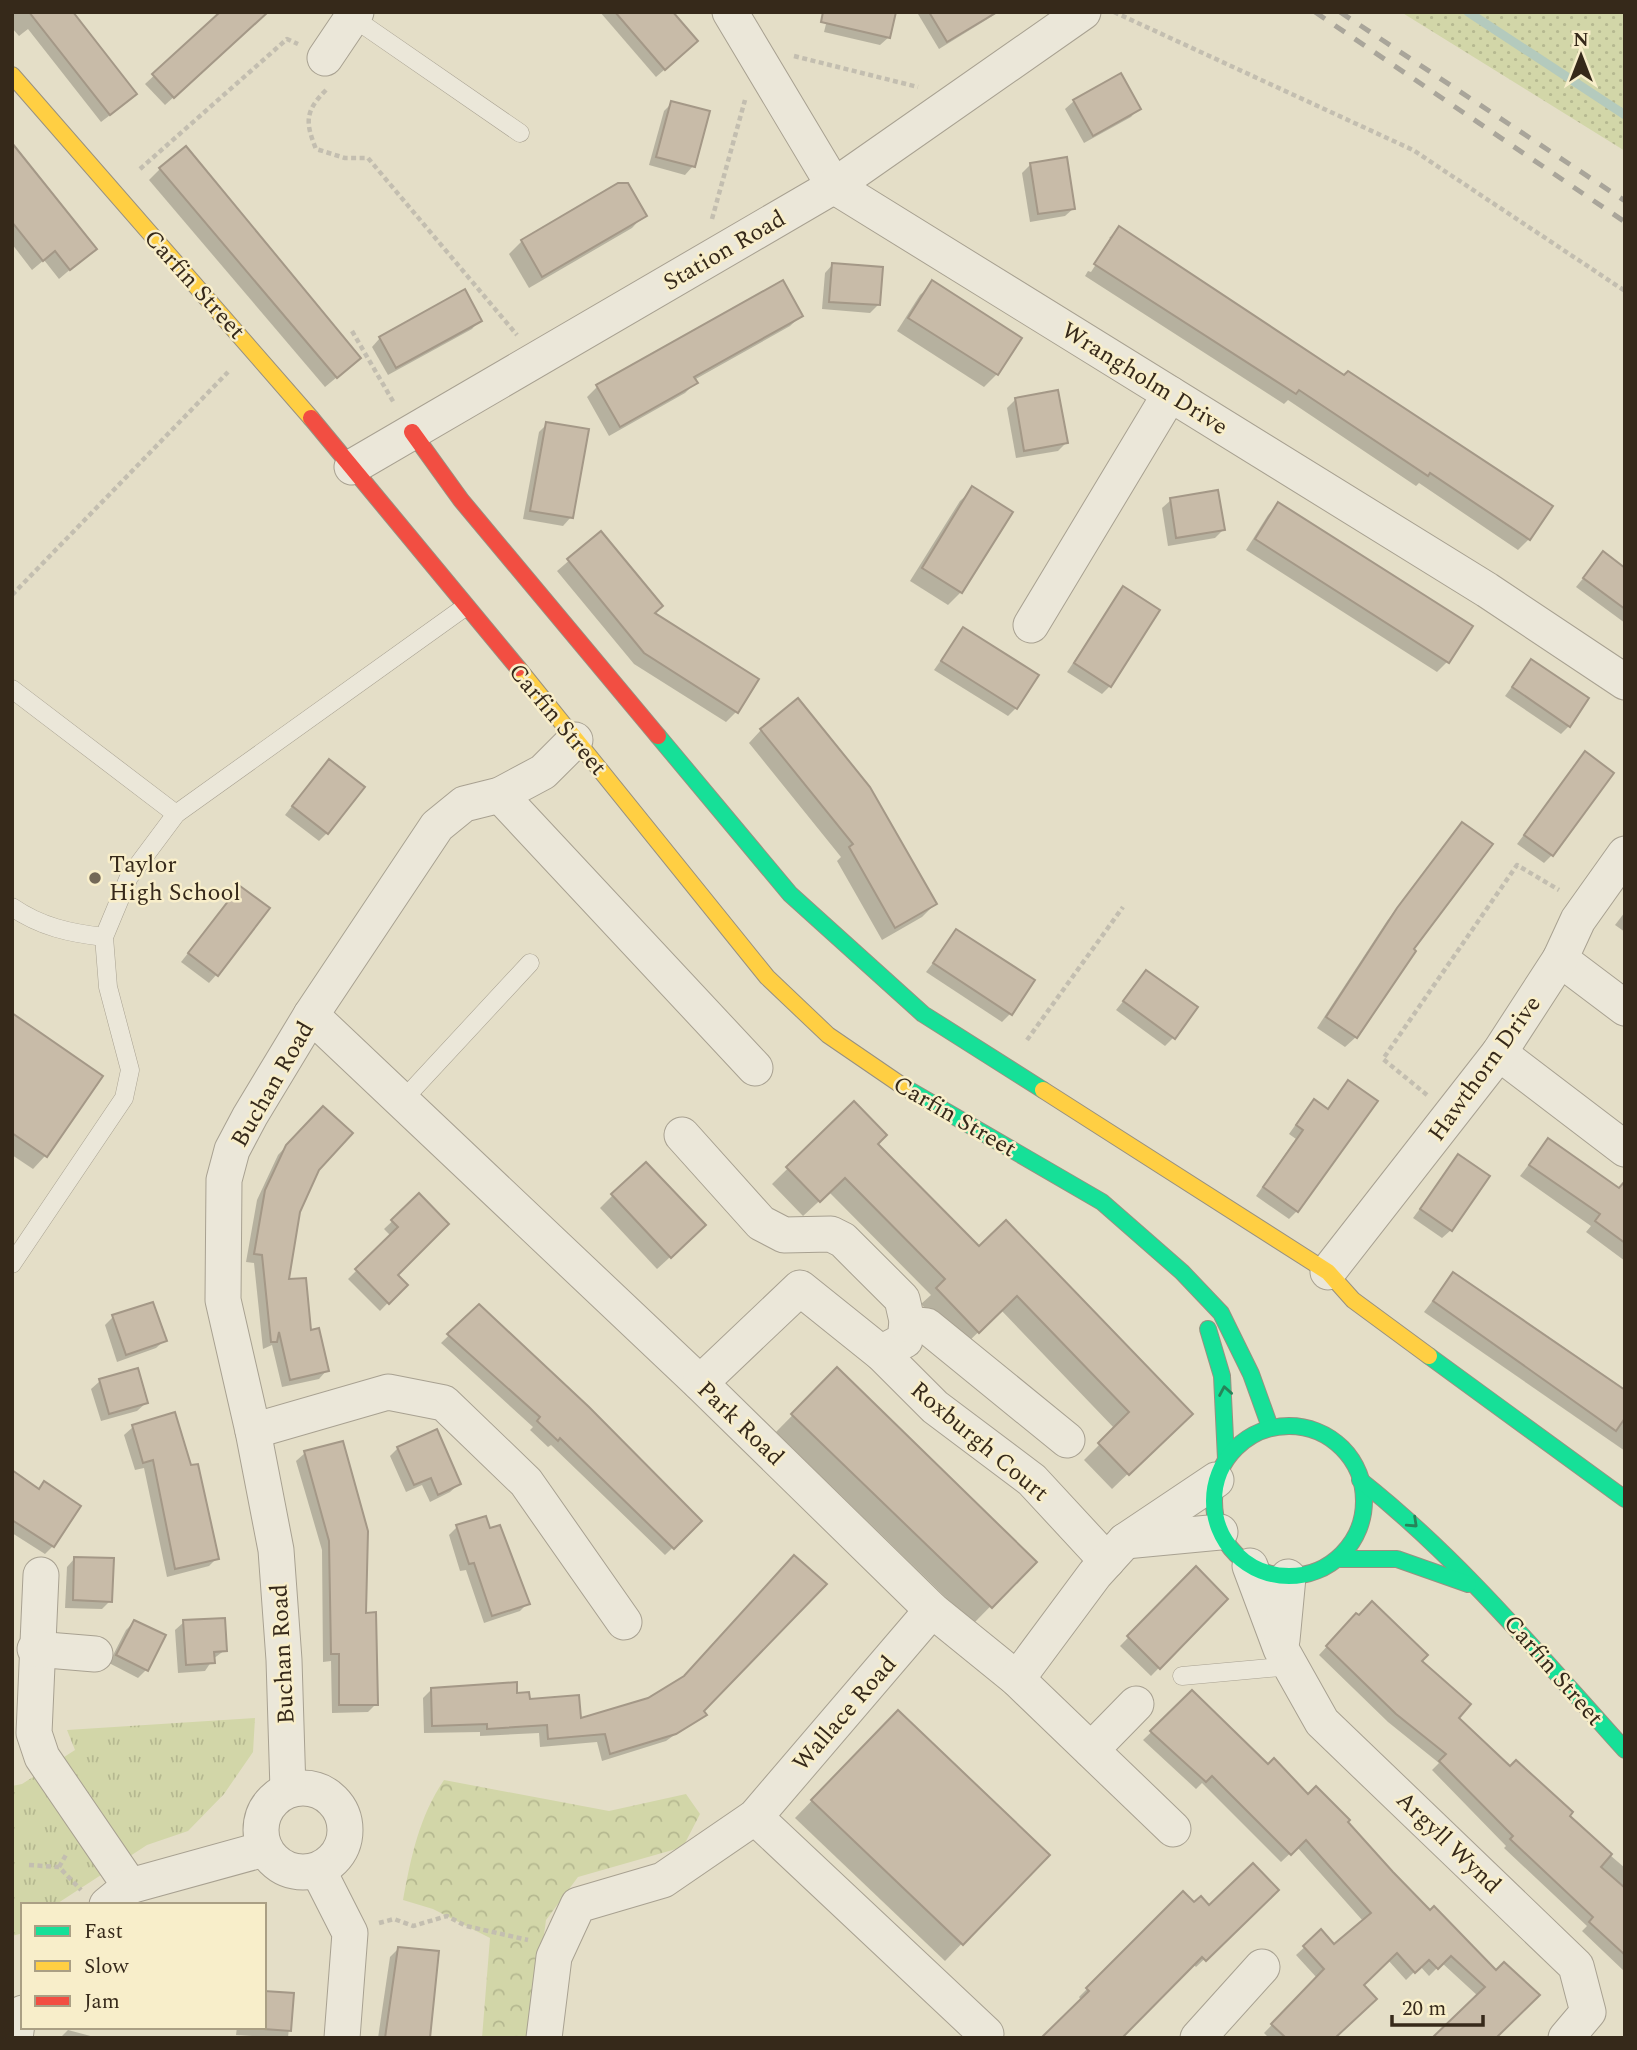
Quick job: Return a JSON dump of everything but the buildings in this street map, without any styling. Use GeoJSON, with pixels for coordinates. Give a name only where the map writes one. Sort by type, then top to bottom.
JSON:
{"type":"FeatureCollection","features":[{"type":"Feature","properties":{"kind":"main road","name":"Carfin Street"},"geometry":{"type":"LineString","coordinates":[[12,75],[252,348],[352,467],[575,740],[621,792],[767,976],[828,1035],[889,1077],[1102,1202],[1182,1272],[1221,1313],[1251,1374],[1270,1427]]}},
{"type":"Feature","properties":{"kind":"main road"},"geometry":{"type":"LineString","coordinates":[[412,432],[461,500],[790,894],[923,1014],[1328,1272],[1353,1300],[1625,1499]]}},
{"type":"Feature","properties":{"kind":"main road","name":"Carfin Street"},"geometry":{"type":"LineString","coordinates":[[1182,1272],[1216,1346],[1227,1399],[1221,1469]]}},
{"type":"Feature","properties":{"kind":"main road"},"geometry":{"type":"LineString","coordinates":[[1291,1425],[1327,1435],[1348,1452],[1357,1467],[1365,1501],[1361,1526],[1338,1559],[1315,1572],[1288,1577],[1262,1572],[1250,1566],[1230,1549],[1220,1532],[1213,1506],[1221,1469],[1251,1435],[1270,1427],[1291,1425]]}},
{"type":"Feature","properties":{"kind":"main road","name":"Carfin Street"},"geometry":{"type":"LineString","coordinates":[[1360,1480],[1390,1502],[1483,1590],[1621,1739]]}},
{"type":"Feature","properties":{"kind":"main road","name":"Carfin Street"},"geometry":{"type":"LineString","coordinates":[[1338,1559],[1397,1559],[1483,1590]]}},
{"type":"Feature","properties":{"kind":"street","name":"Wrangholm Drive"},"geometry":{"type":"LineString","coordinates":[[730,12],[834,186],[1487,590],[1625,682]]}},
{"type":"Feature","properties":{"kind":"street","name":"Station Road"},"geometry":{"type":"LineString","coordinates":[[352,467],[834,186],[1083,12]]}},
{"type":"Feature","properties":{"kind":"street"},"geometry":{"type":"LineString","coordinates":[[325,58],[354,15]]}},
{"type":"Feature","properties":{"kind":"street"},"geometry":{"type":"LineString","coordinates":[[1031,625],[1170,394]]}},
{"type":"Feature","properties":{"kind":"street","name":"Buchan Road"},"geometry":{"type":"LineString","coordinates":[[288,1790],[284,1660],[276,1550],[253,1431],[223,1300],[224,1180],[232,1150],[311,1015],[437,826],[464,804],[500,795],[543,772],[575,740]]}},
{"type":"Feature","properties":{"kind":"street"},"geometry":{"type":"LineString","coordinates":[[500,795],[755,1068]]}},
{"type":"Feature","properties":{"kind":"street","name":"Hawthorn Drive"},"geometry":{"type":"LineString","coordinates":[[1328,1272],[1499,1053],[1560,959],[1587,906],[1625,854]]}},
{"type":"Feature","properties":{"kind":"street"},"geometry":{"type":"LineString","coordinates":[[1560,959],[1625,1008]]}},
{"type":"Feature","properties":{"kind":"street","name":"Park Road"},"geometry":{"type":"LineString","coordinates":[[311,1015],[700,1384],[932,1610],[1017,1679],[1173,1829]]}},
{"type":"Feature","properties":{"kind":"street"},"geometry":{"type":"LineString","coordinates":[[1499,1053],[1625,1149]]}},
{"type":"Feature","properties":{"kind":"street"},"geometry":{"type":"LineString","coordinates":[[682,1135],[761,1223],[784,1235],[831,1234],[844,1240],[902,1299],[907,1324],[905,1340],[881,1353]]}},
{"type":"Feature","properties":{"kind":"street","name":"Roxburgh Court"},"geometry":{"type":"LineString","coordinates":[[700,1384],[800,1287],[881,1353],[935,1407],[1032,1480],[1116,1551]]}},
{"type":"Feature","properties":{"kind":"street"},"geometry":{"type":"LineString","coordinates":[[907,1324],[927,1326],[1067,1440]]}},
{"type":"Feature","properties":{"kind":"street"},"geometry":{"type":"LineString","coordinates":[[253,1431],[388,1392],[444,1403],[526,1482],[624,1622]]}},
{"type":"Feature","properties":{"kind":"street"},"geometry":{"type":"LineString","coordinates":[[1017,1679],[1116,1551],[1221,1469]]}},
{"type":"Feature","properties":{"kind":"street"},"geometry":{"type":"LineString","coordinates":[[1116,1551],[1220,1532]]}},
{"type":"Feature","properties":{"kind":"street","name":"Argyll Wynd"},"geometry":{"type":"LineString","coordinates":[[1250,1566],[1286,1657],[1322,1722],[1576,1966],[1588,2012],[1566,2038]]}},
{"type":"Feature","properties":{"kind":"street"},"geometry":{"type":"LineString","coordinates":[[41,1575],[35,1649],[34,1733],[107,1895],[264,1849]]}},
{"type":"Feature","properties":{"kind":"street"},"geometry":{"type":"LineString","coordinates":[[1286,1657],[1288,1577]]}},
{"type":"Feature","properties":{"kind":"street","name":"Wallace Road"},"geometry":{"type":"LineString","coordinates":[[544,2038],[554,1956],[578,1905],[663,1880],[755,1817],[932,1610]]}},
{"type":"Feature","properties":{"kind":"street"},"geometry":{"type":"LineString","coordinates":[[35,1649],[94,1654]]}},
{"type":"Feature","properties":{"kind":"street"},"geometry":{"type":"LineString","coordinates":[[1091,1749],[1136,1704]]}},
{"type":"Feature","properties":{"kind":"street"},"geometry":{"type":"LineString","coordinates":[[288,1790],[318,1790],[331,1798],[340,1810],[345,1825],[344,1840],[333,1861],[318,1870],[298,1873],[283,1869],[264,1849],[260,1835],[263,1813],[272,1801],[288,1790]]}},
{"type":"Feature","properties":{"kind":"street"},"geometry":{"type":"LineString","coordinates":[[755,1817],[986,2034]]}},
{"type":"Feature","properties":{"kind":"street"},"geometry":{"type":"LineString","coordinates":[[318,1870],[350,1933],[342,2038]]}},
{"type":"Feature","properties":{"kind":"street"},"geometry":{"type":"LineString","coordinates":[[1212,2033],[1262,1967]]}},
{"type":"Feature","properties":{"kind":"street"},"geometry":{"type":"LineString","coordinates":[[15,2038],[21,2017]]}},
{"type":"Feature","properties":{"kind":"lane"},"geometry":{"type":"LineString","coordinates":[[354,15],[520,133]]}},
{"type":"Feature","properties":{"kind":"lane"},"geometry":{"type":"LineString","coordinates":[[12,1264],[124,1098],[130,1070],[108,987],[104,937],[129,877],[176,814],[465,607]]}},
{"type":"Feature","properties":{"kind":"lane"},"geometry":{"type":"LineString","coordinates":[[12,689],[176,814]]}},
{"type":"Feature","properties":{"kind":"lane"},"geometry":{"type":"LineString","coordinates":[[12,907],[30,919],[63,932],[104,937]]}},
{"type":"Feature","properties":{"kind":"lane"},"geometry":{"type":"LineString","coordinates":[[402,1101],[530,963]]}},
{"type":"Feature","properties":{"kind":"lane"},"geometry":{"type":"LineString","coordinates":[[1182,1676],[1286,1657]]}},
{"type":"Feature","properties":{"kind":"path"},"geometry":{"type":"LineString","coordinates":[[1113,12],[1413,150],[1625,291]]}},
{"type":"Feature","properties":{"kind":"path"},"geometry":{"type":"LineString","coordinates":[[113,192],[287,39],[325,58],[336,80],[314,102],[307,126],[316,149],[345,158],[368,158],[537,359]]}},
{"type":"Feature","properties":{"kind":"path"},"geometry":{"type":"LineString","coordinates":[[352,331],[412,432]]}},
{"type":"Feature","properties":{"kind":"path"},"geometry":{"type":"LineString","coordinates":[[12,595],[252,348]]}},
{"type":"Feature","properties":{"kind":"path"},"geometry":{"type":"LineString","coordinates":[[1451,1114],[1383,1059],[1517,866],[1587,906]]}},
{"type":"Feature","properties":{"kind":"path"},"geometry":{"type":"LineString","coordinates":[[1007,1068],[1124,907]]}},
{"type":"Feature","properties":{"kind":"path"},"geometry":{"type":"LineString","coordinates":[[29,1865],[59,1867],[107,1895]]}},
{"type":"Feature","properties":{"kind":"path"},"geometry":{"type":"LineString","coordinates":[[350,1933],[394,1919],[413,1926],[447,1916],[466,1926],[560,1944]]}},
{"type":"Feature","properties":{"kind":"green space"},"geometry":{"type":"Polygon","coordinates":[[[1401,12],[1625,12],[1625,151],[1401,12]]]}},
{"type":"Feature","properties":{"kind":"green space"},"geometry":{"type":"Polygon","coordinates":[[[255,1718],[253,1752],[224,1794],[188,1831],[147,1845],[58,1903],[21,1903],[21,1934],[12,1936],[12,1786],[22,1784],[75,1750],[67,1730],[255,1718]]]}},
{"type":"Feature","properties":{"kind":"green space"},"geometry":{"type":"Polygon","coordinates":[[[444,1780],[609,1811],[686,1794],[700,1814],[683,1847],[578,1877],[546,1920],[530,2038],[482,2038],[490,1938],[433,1909],[403,1900],[422,1823],[444,1780]]]}},
{"type":"Feature","properties":{"kind":"waterway"},"geometry":{"type":"LineString","coordinates":[[1468,12],[1625,115]]}},
{"type":"Feature","properties":{"kind":"railway"},"geometry":{"type":"LineString","coordinates":[[1315,12],[1625,222]]}},
{"type":"Feature","properties":{"kind":"railway"},"geometry":{"type":"LineString","coordinates":[[1340,12],[1625,201]]}},
{"type":"Feature","properties":{"kind":"traffic: fast"},"geometry":{"type":"LineString","coordinates":[[658,736],[790,894],[923,1014],[1043,1090]]}},
{"type":"Feature","properties":{"kind":"traffic: fast"},"geometry":{"type":"LineString","coordinates":[[904,1087],[1102,1202],[1182,1272],[1221,1313],[1251,1374],[1270,1427]]}},
{"type":"Feature","properties":{"kind":"traffic: fast"},"geometry":{"type":"LineString","coordinates":[[1208,1329],[1222,1376],[1226,1459]]}},
{"type":"Feature","properties":{"kind":"traffic: fast"},"geometry":{"type":"LineString","coordinates":[[1429,1356],[1625,1499]]}},
{"type":"Feature","properties":{"kind":"traffic: fast"},"geometry":{"type":"LineString","coordinates":[[1289,1426],[1318,1432],[1342,1448],[1358,1472],[1364,1501],[1358,1530],[1342,1554],[1318,1570],[1289,1576],[1260,1570],[1236,1554],[1220,1530],[1214,1501],[1220,1472],[1236,1448],[1260,1432],[1289,1426]]}},
{"type":"Feature","properties":{"kind":"traffic: fast"},"geometry":{"type":"LineString","coordinates":[[1360,1480],[1397,1510],[1465,1575],[1625,1750]]}},
{"type":"Feature","properties":{"kind":"traffic: fast"},"geometry":{"type":"LineString","coordinates":[[1338,1559],[1397,1559],[1468,1584]]}},
{"type":"Feature","properties":{"kind":"traffic: slow"},"geometry":{"type":"LineString","coordinates":[[12,75],[311,418]]}},
{"type":"Feature","properties":{"kind":"traffic: slow"},"geometry":{"type":"LineString","coordinates":[[518,668],[767,977],[828,1035],[904,1087]]}},
{"type":"Feature","properties":{"kind":"traffic: slow"},"geometry":{"type":"LineString","coordinates":[[1043,1090],[1328,1272],[1353,1300],[1429,1356]]}},
{"type":"Feature","properties":{"kind":"traffic: jam"},"geometry":{"type":"LineString","coordinates":[[311,418],[518,668]]}},
{"type":"Feature","properties":{"kind":"traffic: jam"},"geometry":{"type":"LineString","coordinates":[[412,432],[461,500],[658,736]]}},
{"type":"Feature","properties":{"kind":"place","name":"Taylor High School"},"geometry":{"type":"Point","coordinates":[95,878]}}]}
